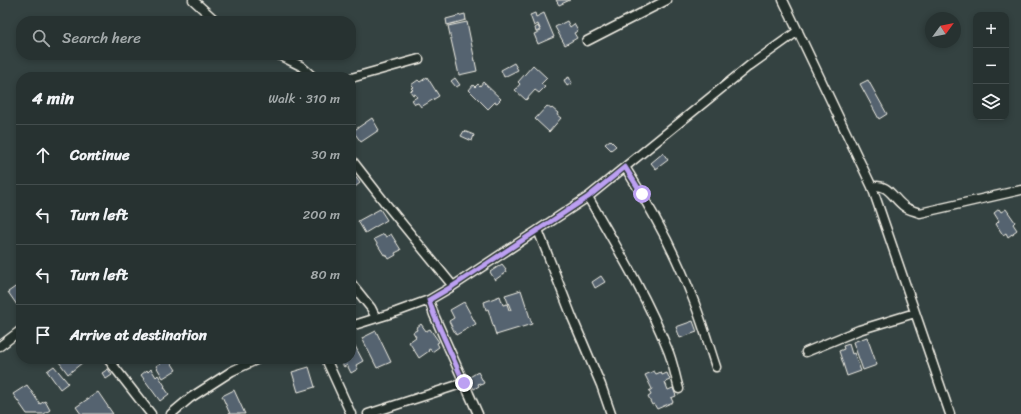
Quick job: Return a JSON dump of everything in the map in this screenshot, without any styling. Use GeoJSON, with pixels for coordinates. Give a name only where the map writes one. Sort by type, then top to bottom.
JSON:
{"type":"FeatureCollection","features":[{"type":"Feature","properties":{"kind":"street"},"geometry":{"type":"LineString","coordinates":[[193,0],[211,16]]}},
{"type":"Feature","properties":{"kind":"street"},"geometry":{"type":"LineString","coordinates":[[587,41],[667,0]]}},
{"type":"Feature","properties":{"kind":"street"},"geometry":{"type":"LineString","coordinates":[[783,0],[872,187],[950,414]]}},
{"type":"Feature","properties":{"kind":"street"},"geometry":{"type":"LineString","coordinates":[[356,324],[429,300],[453,286],[588,197],[749,66],[798,31]]}},
{"type":"Feature","properties":{"kind":"street"},"geometry":{"type":"LineString","coordinates":[[356,77],[419,59]]}},
{"type":"Feature","properties":{"kind":"street"},"geometry":{"type":"LineString","coordinates":[[289,60],[301,66],[308,72]]}},
{"type":"Feature","properties":{"kind":"street"},"geometry":{"type":"LineString","coordinates":[[356,165],[453,286]]}},
{"type":"Feature","properties":{"kind":"street"},"geometry":{"type":"LineString","coordinates":[[625,167],[664,233],[691,294],[716,367]]}},
{"type":"Feature","properties":{"kind":"street"},"geometry":{"type":"LineString","coordinates":[[872,187],[877,186],[885,188],[906,208],[920,213],[1021,190]]}},
{"type":"Feature","properties":{"kind":"street"},"geometry":{"type":"LineString","coordinates":[[588,197],[638,287],[660,331],[668,350],[679,389]]}},
{"type":"Feature","properties":{"kind":"street"},"geometry":{"type":"LineString","coordinates":[[538,230],[612,414]]}},
{"type":"Feature","properties":{"kind":"street"},"geometry":{"type":"LineString","coordinates":[[356,289],[371,308],[376,318]]}},
{"type":"Feature","properties":{"kind":"street"},"geometry":{"type":"LineString","coordinates":[[429,300],[434,315],[478,414]]}},
{"type":"Feature","properties":{"kind":"street"},"geometry":{"type":"LineString","coordinates":[[806,352],[859,330],[915,313]]}},
{"type":"Feature","properties":{"kind":"street"},"geometry":{"type":"LineString","coordinates":[[0,346],[16,334]]}},
{"type":"Feature","properties":{"kind":"street"},"geometry":{"type":"LineString","coordinates":[[112,364],[151,414]]}},
{"type":"Feature","properties":{"kind":"street"},"geometry":{"type":"LineString","coordinates":[[171,414],[190,398],[232,371],[247,364]]}},
{"type":"Feature","properties":{"kind":"street"},"geometry":{"type":"LineString","coordinates":[[328,364],[351,414]]}},
{"type":"Feature","properties":{"kind":"street"},"geometry":{"type":"LineString","coordinates":[[368,414],[464,383]]}},
{"type":"Feature","properties":{"kind":"building"},"geometry":{"type":"Polygon","coordinates":[[[556,0],[570,0],[559,5],[556,0]]]}},
{"type":"Feature","properties":{"kind":"building"},"geometry":{"type":"Polygon","coordinates":[[[535,13],[536,17],[544,13],[554,37],[538,44],[534,34],[541,31],[538,24],[534,26],[530,15],[535,13]]]}},
{"type":"Feature","properties":{"kind":"building"},"geometry":{"type":"Polygon","coordinates":[[[465,14],[466,20],[447,25],[446,19],[465,14]]]}},
{"type":"Feature","properties":{"kind":"building"},"geometry":{"type":"Polygon","coordinates":[[[567,21],[570,27],[574,24],[578,31],[574,33],[577,38],[565,45],[555,27],[567,21]]]}},
{"type":"Feature","properties":{"kind":"building"},"geometry":{"type":"Polygon","coordinates":[[[467,22],[477,71],[459,75],[448,26],[467,22]]]}},
{"type":"Feature","properties":{"kind":"building"},"geometry":{"type":"Polygon","coordinates":[[[538,26],[540,30],[536,32],[535,28],[538,26]]]}},
{"type":"Feature","properties":{"kind":"building"},"geometry":{"type":"Polygon","coordinates":[[[514,63],[518,70],[504,77],[501,70],[514,63]]]}},
{"type":"Feature","properties":{"kind":"building"},"geometry":{"type":"Polygon","coordinates":[[[533,65],[547,78],[541,84],[545,87],[539,93],[535,90],[526,100],[515,90],[520,84],[518,82],[533,65]]]}},
{"type":"Feature","properties":{"kind":"building"},"geometry":{"type":"Polygon","coordinates":[[[427,77],[439,96],[421,107],[418,103],[415,104],[412,100],[417,97],[410,91],[413,90],[411,85],[418,80],[420,82],[427,77]]]}},
{"type":"Feature","properties":{"kind":"building"},"geometry":{"type":"Polygon","coordinates":[[[569,77],[572,83],[567,86],[564,80],[569,77]]]}},
{"type":"Feature","properties":{"kind":"building"},"geometry":{"type":"Polygon","coordinates":[[[455,78],[460,85],[456,87],[451,81],[455,78]]]}},
{"type":"Feature","properties":{"kind":"building"},"geometry":{"type":"Polygon","coordinates":[[[868,80],[887,114],[879,119],[860,84],[868,80]]]}},
{"type":"Feature","properties":{"kind":"building"},"geometry":{"type":"Polygon","coordinates":[[[483,82],[501,99],[497,103],[495,102],[488,109],[469,90],[473,85],[475,87],[478,84],[480,86],[483,82]]]}},
{"type":"Feature","properties":{"kind":"building"},"geometry":{"type":"Polygon","coordinates":[[[547,106],[558,113],[557,115],[561,118],[549,132],[535,119],[547,106]]]}},
{"type":"Feature","properties":{"kind":"building"},"geometry":{"type":"Polygon","coordinates":[[[372,118],[379,130],[361,142],[356,135],[356,129],[372,118]]]}},
{"type":"Feature","properties":{"kind":"building"},"geometry":{"type":"Polygon","coordinates":[[[464,131],[474,135],[472,141],[461,136],[464,131]]]}},
{"type":"Feature","properties":{"kind":"building"},"geometry":{"type":"Polygon","coordinates":[[[610,140],[616,146],[611,150],[605,144],[610,140]]]}},
{"type":"Feature","properties":{"kind":"building"},"geometry":{"type":"Polygon","coordinates":[[[663,153],[668,160],[656,169],[651,163],[663,153]]]}},
{"type":"Feature","properties":{"kind":"building"},"geometry":{"type":"Polygon","coordinates":[[[356,178],[360,183],[356,186],[356,178]]]}},
{"type":"Feature","properties":{"kind":"building"},"geometry":{"type":"Polygon","coordinates":[[[380,209],[387,220],[365,233],[358,221],[380,209]]]}},
{"type":"Feature","properties":{"kind":"building"},"geometry":{"type":"Polygon","coordinates":[[[999,209],[1001,212],[1006,209],[1015,222],[1013,224],[1017,230],[1013,233],[1014,234],[1008,237],[1006,233],[1003,235],[996,224],[999,221],[994,213],[999,209]]]}},
{"type":"Feature","properties":{"kind":"building"},"geometry":{"type":"Polygon","coordinates":[[[384,234],[386,237],[391,234],[401,250],[389,259],[386,254],[384,255],[374,239],[384,234]]]}},
{"type":"Feature","properties":{"kind":"building"},"geometry":{"type":"Polygon","coordinates":[[[502,264],[506,269],[506,272],[495,280],[490,272],[502,264]]]}},
{"type":"Feature","properties":{"kind":"building"},"geometry":{"type":"Polygon","coordinates":[[[601,276],[605,282],[595,288],[592,282],[601,276]]]}},
{"type":"Feature","properties":{"kind":"building"},"geometry":{"type":"Polygon","coordinates":[[[16,286],[16,304],[8,292],[16,286]]]}},
{"type":"Feature","properties":{"kind":"building"},"geometry":{"type":"Polygon","coordinates":[[[521,290],[532,324],[496,335],[488,309],[486,310],[484,302],[500,296],[503,305],[507,304],[509,310],[511,310],[505,295],[521,290]]]}},
{"type":"Feature","properties":{"kind":"building"},"geometry":{"type":"Polygon","coordinates":[[[464,302],[476,324],[456,335],[449,321],[454,318],[450,310],[464,302]]]}},
{"type":"Feature","properties":{"kind":"building"},"geometry":{"type":"Polygon","coordinates":[[[693,321],[697,332],[680,338],[676,327],[693,321]]]}},
{"type":"Feature","properties":{"kind":"building"},"geometry":{"type":"Polygon","coordinates":[[[421,324],[426,331],[430,329],[439,342],[437,343],[439,347],[432,352],[430,349],[428,350],[429,351],[419,358],[409,342],[416,337],[413,332],[417,330],[416,328],[421,324]]]}},
{"type":"Feature","properties":{"kind":"building"},"geometry":{"type":"Polygon","coordinates":[[[376,331],[391,362],[377,368],[362,338],[376,331]]]}},
{"type":"Feature","properties":{"kind":"building"},"geometry":{"type":"Polygon","coordinates":[[[867,337],[877,365],[863,370],[853,342],[867,337]]]}},
{"type":"Feature","properties":{"kind":"building"},"geometry":{"type":"Polygon","coordinates":[[[849,344],[852,354],[854,353],[861,371],[847,376],[839,351],[844,349],[843,346],[849,344]]]}},
{"type":"Feature","properties":{"kind":"building"},"geometry":{"type":"Polygon","coordinates":[[[356,348],[363,361],[356,365],[358,369],[351,373],[347,365],[344,367],[342,364],[356,364],[356,348]]]}},
{"type":"Feature","properties":{"kind":"building"},"geometry":{"type":"Polygon","coordinates":[[[60,364],[81,364],[68,374],[60,364]]]}},
{"type":"Feature","properties":{"kind":"building"},"geometry":{"type":"Polygon","coordinates":[[[159,364],[172,364],[176,370],[163,378],[156,366],[159,364]]]}},
{"type":"Feature","properties":{"kind":"building"},"geometry":{"type":"Polygon","coordinates":[[[54,366],[68,383],[60,389],[47,371],[54,366]]]}},
{"type":"Feature","properties":{"kind":"building"},"geometry":{"type":"Polygon","coordinates":[[[309,367],[315,387],[298,392],[292,372],[309,367]]]}},
{"type":"Feature","properties":{"kind":"building"},"geometry":{"type":"Polygon","coordinates":[[[108,369],[112,375],[106,379],[102,373],[108,369]]]}},
{"type":"Feature","properties":{"kind":"building"},"geometry":{"type":"Polygon","coordinates":[[[151,369],[156,377],[158,375],[169,394],[160,401],[141,375],[147,370],[148,372],[151,369]]]}},
{"type":"Feature","properties":{"kind":"building"},"geometry":{"type":"Polygon","coordinates":[[[654,371],[656,374],[661,372],[662,375],[667,373],[670,380],[665,382],[668,390],[673,388],[676,396],[671,398],[673,402],[657,409],[654,404],[652,405],[648,397],[651,395],[649,391],[652,389],[645,375],[654,371]]]}},
{"type":"Feature","properties":{"kind":"building"},"geometry":{"type":"Polygon","coordinates":[[[478,372],[484,383],[481,385],[480,383],[478,384],[479,386],[474,389],[468,378],[478,372]]]}},
{"type":"Feature","properties":{"kind":"building"},"geometry":{"type":"Polygon","coordinates":[[[27,385],[40,404],[45,401],[50,410],[44,414],[27,414],[13,394],[27,385]]]}},
{"type":"Feature","properties":{"kind":"building"},"geometry":{"type":"Polygon","coordinates":[[[234,390],[245,414],[230,414],[222,396],[234,390]]]}},
{"type":"Feature","properties":{"kind":"building"},"geometry":{"type":"Polygon","coordinates":[[[98,392],[113,414],[81,414],[76,407],[98,392]]]}},
{"type":"Feature","properties":{"kind":"route"},"geometry":{"type":"LineString","coordinates":[[464,383],[434,315],[429,300],[453,286],[588,197],[625,167],[642,194]]}}]}
